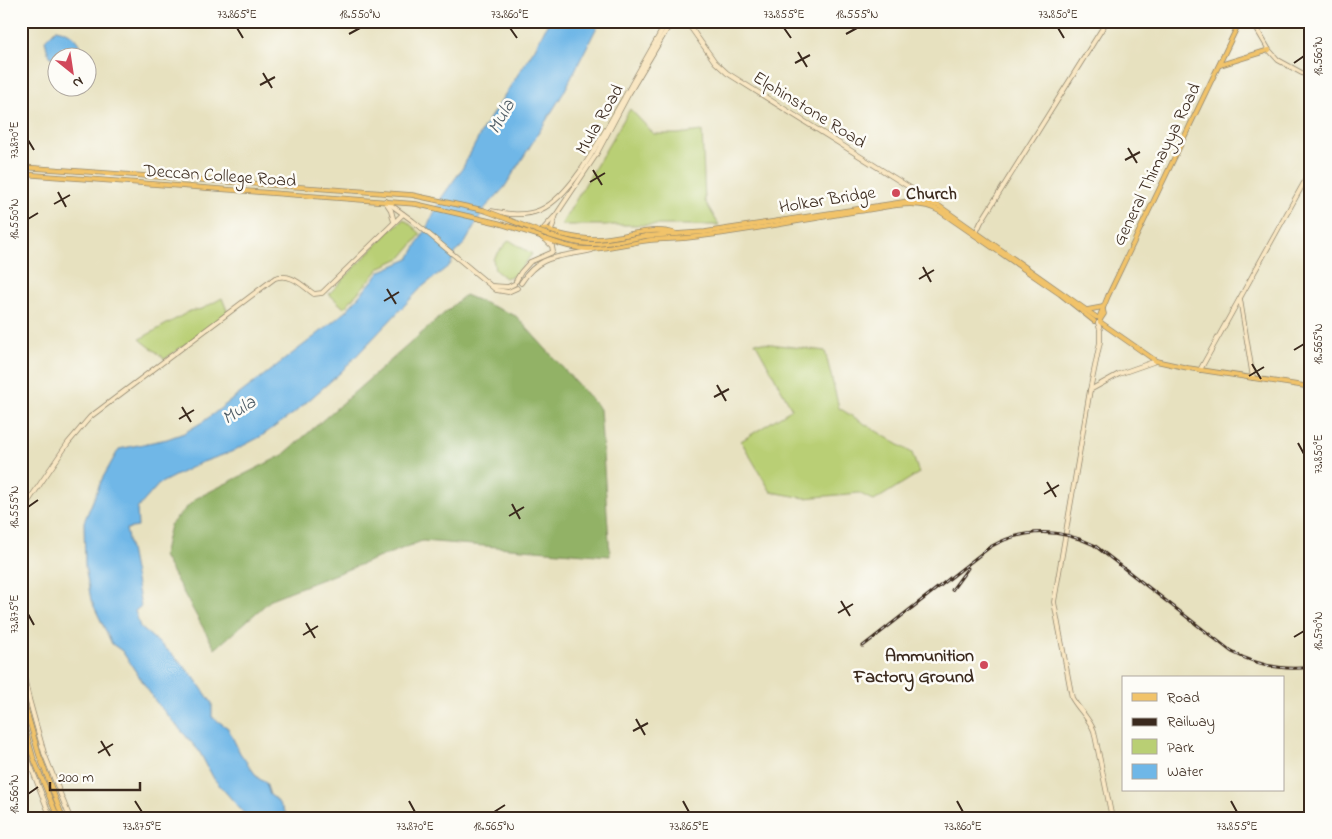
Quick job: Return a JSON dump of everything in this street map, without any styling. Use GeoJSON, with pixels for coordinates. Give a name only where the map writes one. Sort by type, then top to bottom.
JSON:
{"type":"FeatureCollection","features":[{"type":"Feature","properties":{"kind":"main road","name":"General Thimayya Road"},"geometry":{"type":"LineString","coordinates":[[1098,320],[1104,314],[1103,309],[1240,21]]}},
{"type":"Feature","properties":{"kind":"main road"},"geometry":{"type":"LineString","coordinates":[[1220,65],[1269,50]]}},
{"type":"Feature","properties":{"kind":"main road","name":"Deccan College Road"},"geometry":{"type":"LineString","coordinates":[[21,167],[412,195],[483,210]]}},
{"type":"Feature","properties":{"kind":"main road","name":"Deccan College Road"},"geometry":{"type":"LineString","coordinates":[[21,174],[416,204],[498,222],[540,236]]}},
{"type":"Feature","properties":{"kind":"main road","name":"Holkar Bridge"},"geometry":{"type":"LineString","coordinates":[[483,210],[558,238],[584,244],[602,244],[646,236],[680,234],[910,201],[930,205]]}},
{"type":"Feature","properties":{"kind":"main road","name":"Elphinstone Road"},"geometry":{"type":"LineString","coordinates":[[546,239],[566,246],[592,250],[910,204],[930,205],[974,232],[1156,361],[1200,370],[1311,387]]}},
{"type":"Feature","properties":{"kind":"main road"},"geometry":{"type":"LineString","coordinates":[[551,232],[551,237],[546,239],[540,236],[540,232],[544,228],[567,236],[591,239],[652,230],[664,230],[680,234]]}},
{"type":"Feature","properties":{"kind":"main road"},"geometry":{"type":"LineString","coordinates":[[974,232],[1087,310],[1098,320]]}},
{"type":"Feature","properties":{"kind":"main road"},"geometry":{"type":"LineString","coordinates":[[1087,310],[1103,309]]}},
{"type":"Feature","properties":{"kind":"main road"},"geometry":{"type":"LineString","coordinates":[[21,692],[38,755],[63,818]]}},
{"type":"Feature","properties":{"kind":"main road"},"geometry":{"type":"LineString","coordinates":[[21,714],[34,757],[58,818]]}},
{"type":"Feature","properties":{"kind":"street","name":"Mula Road"},"geometry":{"type":"LineString","coordinates":[[657,44],[667,21]]}},
{"type":"Feature","properties":{"kind":"street","name":"Mula Road"},"geometry":{"type":"LineString","coordinates":[[551,232],[556,215],[672,21]]}},
{"type":"Feature","properties":{"kind":"street","name":"Elphinstone Road"},"geometry":{"type":"LineString","coordinates":[[686,21],[715,62],[727,74],[925,197],[930,205]]}},
{"type":"Feature","properties":{"kind":"street"},"geometry":{"type":"LineString","coordinates":[[974,232],[1107,21]]}},
{"type":"Feature","properties":{"kind":"street"},"geometry":{"type":"LineString","coordinates":[[1252,21],[1269,50],[1278,60],[1311,78]]}},
{"type":"Feature","properties":{"kind":"street"},"geometry":{"type":"LineString","coordinates":[[483,210],[519,215],[540,210],[552,203],[565,191],[597,147]]}},
{"type":"Feature","properties":{"kind":"street"},"geometry":{"type":"LineString","coordinates":[[1200,370],[1311,170]]}},
{"type":"Feature","properties":{"kind":"street"},"geometry":{"type":"LineString","coordinates":[[386,201],[413,221],[463,264],[490,285],[503,292],[512,291],[517,288],[529,271],[541,262],[592,250]]}},
{"type":"Feature","properties":{"kind":"street"},"geometry":{"type":"LineString","coordinates":[[386,201],[394,222]]}},
{"type":"Feature","properties":{"kind":"street"},"geometry":{"type":"LineString","coordinates":[[391,211],[395,207]]}},
{"type":"Feature","properties":{"kind":"street"},"geometry":{"type":"LineString","coordinates":[[21,512],[68,443],[90,417],[275,278],[291,278],[298,281],[314,294],[322,293],[403,214]]}},
{"type":"Feature","properties":{"kind":"street"},"geometry":{"type":"LineString","coordinates":[[544,228],[556,215]]}},
{"type":"Feature","properties":{"kind":"street"},"geometry":{"type":"LineString","coordinates":[[490,285],[508,287],[515,282],[530,262],[553,252],[552,246],[546,239]]}},
{"type":"Feature","properties":{"kind":"street"},"geometry":{"type":"LineString","coordinates":[[515,282],[519,281],[520,283]]}},
{"type":"Feature","properties":{"kind":"street"},"geometry":{"type":"LineString","coordinates":[[515,282],[517,288]]}},
{"type":"Feature","properties":{"kind":"street"},"geometry":{"type":"LineString","coordinates":[[1240,298],[1253,378]]}},
{"type":"Feature","properties":{"kind":"street"},"geometry":{"type":"LineString","coordinates":[[1098,320],[1100,342],[1054,602],[1072,698],[1076,706],[1090,721],[1094,731],[1112,818]]}},
{"type":"Feature","properties":{"kind":"street"},"geometry":{"type":"LineString","coordinates":[[1090,390],[1119,374],[1156,361]]}},
{"type":"Feature","properties":{"kind":"street"},"geometry":{"type":"LineString","coordinates":[[21,664],[44,753],[70,818]]}},
{"type":"Feature","properties":{"kind":"street"},"geometry":{"type":"LineString","coordinates":[[21,735],[28,759],[51,818]]}},
{"type":"Feature","properties":{"kind":"green space"},"geometry":{"type":"Polygon","coordinates":[[[630,109],[654,134],[702,131],[705,201],[719,225],[561,225],[630,109]]]}},
{"type":"Feature","properties":{"kind":"green space"},"geometry":{"type":"Polygon","coordinates":[[[404,219],[421,234],[402,257],[381,267],[344,308],[329,294],[404,219]]]}},
{"type":"Feature","properties":{"kind":"green space"},"geometry":{"type":"Polygon","coordinates":[[[509,240],[532,254],[516,275],[505,278],[495,270],[493,259],[509,240]]]}},
{"type":"Feature","properties":{"kind":"green space"},"geometry":{"type":"Polygon","coordinates":[[[465,295],[516,316],[600,409],[610,556],[422,541],[273,598],[215,649],[163,556],[170,525],[195,499],[283,455],[465,295]]]}},
{"type":"Feature","properties":{"kind":"green space"},"geometry":{"type":"Polygon","coordinates":[[[222,298],[228,313],[165,359],[140,339],[190,311],[202,309],[222,298]]]}},
{"type":"Feature","properties":{"kind":"green space"},"geometry":{"type":"Polygon","coordinates":[[[755,342],[825,351],[839,408],[912,453],[919,473],[874,501],[859,493],[805,498],[771,492],[741,441],[792,409],[755,342]]]}},
{"type":"Feature","properties":{"kind":"water","name":"Mula"},"geometry":{"type":"Polygon","coordinates":[[[549,21],[600,21],[564,92],[504,188],[485,208],[465,243],[456,252],[450,265],[422,287],[340,373],[293,414],[260,437],[231,452],[200,463],[159,484],[137,509],[138,527],[126,529],[141,606],[135,611],[140,627],[171,653],[193,676],[212,703],[212,717],[228,728],[240,753],[258,778],[266,783],[270,795],[276,799],[289,818],[248,818],[214,779],[199,751],[156,702],[122,651],[112,644],[91,600],[85,566],[84,522],[102,479],[119,449],[167,439],[184,433],[204,421],[346,311],[381,271],[409,259],[442,197],[462,169],[484,127],[535,48],[549,21]]]}},
{"type":"Feature","properties":{"kind":"water"},"geometry":{"type":"Polygon","coordinates":[[[56,29],[68,33],[77,41],[80,48],[48,48],[48,52],[45,40],[56,29]]]}},
{"type":"Feature","properties":{"kind":"railway"},"geometry":{"type":"LineString","coordinates":[[863,646],[990,547],[1016,536],[1042,532],[1068,535],[1094,545],[1232,652],[1270,666],[1290,668],[1311,667]]}},
{"type":"Feature","properties":{"kind":"railway"},"geometry":{"type":"LineString","coordinates":[[952,590],[968,568]]}},
{"type":"Feature","properties":{"kind":"place","name":"Church"},"geometry":{"type":"Point","coordinates":[896,193]}},
{"type":"Feature","properties":{"kind":"place","name":"Ammunition Factory Ground"},"geometry":{"type":"Point","coordinates":[984,665]}}]}
